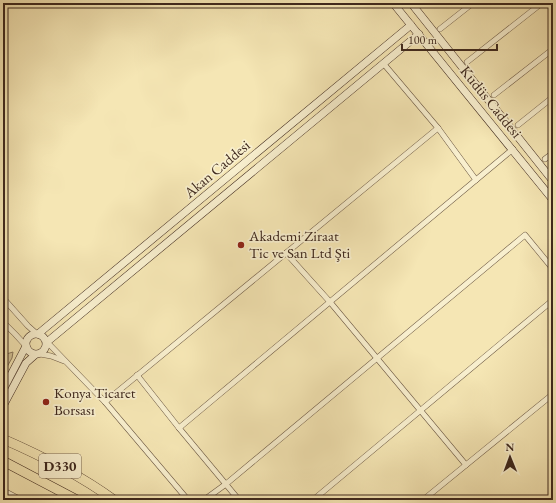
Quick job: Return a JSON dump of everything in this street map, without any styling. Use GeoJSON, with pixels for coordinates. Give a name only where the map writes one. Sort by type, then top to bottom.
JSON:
{"type":"FeatureCollection","features":[{"type":"Feature","properties":{"kind":"highway","name":"D330"},"geometry":{"type":"LineString","coordinates":[[4,438],[51,461],[102,491],[114,500]]}},
{"type":"Feature","properties":{"kind":"highway","name":"D330"},"geometry":{"type":"LineString","coordinates":[[3,461],[77,500]]}},
{"type":"Feature","properties":{"kind":"street","name":"Kudüs Caddesi"},"geometry":{"type":"LineString","coordinates":[[393,3],[553,200]]}},
{"type":"Feature","properties":{"kind":"street","name":"Kudüs Caddesi"},"geometry":{"type":"LineString","coordinates":[[412,3],[553,182]]}},
{"type":"Feature","properties":{"kind":"street"},"geometry":{"type":"LineString","coordinates":[[440,29],[473,3]]}},
{"type":"Feature","properties":{"kind":"street"},"geometry":{"type":"LineString","coordinates":[[467,62],[542,3]]}},
{"type":"Feature","properties":{"kind":"street","name":"Akan Caddesi"},"geometry":{"type":"LineString","coordinates":[[38,334],[411,25]]}},
{"type":"Feature","properties":{"kind":"street","name":"Akan Caddesi"},"geometry":{"type":"LineString","coordinates":[[46,342],[418,34]]}},
{"type":"Feature","properties":{"kind":"street"},"geometry":{"type":"LineString","coordinates":[[494,95],[553,49]]}},
{"type":"Feature","properties":{"kind":"street"},"geometry":{"type":"LineString","coordinates":[[383,63],[438,128],[476,180]]}},
{"type":"Feature","properties":{"kind":"street"},"geometry":{"type":"LineString","coordinates":[[518,125],[553,97]]}},
{"type":"Feature","properties":{"kind":"street"},"geometry":{"type":"LineString","coordinates":[[105,402],[438,128]]}},
{"type":"Feature","properties":{"kind":"street"},"geometry":{"type":"LineString","coordinates":[[179,428],[513,149]]}},
{"type":"Feature","properties":{"kind":"street"},"geometry":{"type":"LineString","coordinates":[[545,159],[553,153]]}},
{"type":"Feature","properties":{"kind":"street"},"geometry":{"type":"LineString","coordinates":[[204,500],[226,484],[525,235],[553,269]]}},
{"type":"Feature","properties":{"kind":"street"},"geometry":{"type":"LineString","coordinates":[[286,253],[330,302],[466,465]]}},
{"type":"Feature","properties":{"kind":"street"},"geometry":{"type":"LineString","coordinates":[[3,298],[28,326],[44,337],[46,342],[105,402],[188,500]]}},
{"type":"Feature","properties":{"kind":"street"},"geometry":{"type":"LineString","coordinates":[[313,500],[553,300]]}},
{"type":"Feature","properties":{"kind":"street"},"geometry":{"type":"LineString","coordinates":[[3,322],[29,351],[51,356],[68,363]]}},
{"type":"Feature","properties":{"kind":"street"},"geometry":{"type":"LineString","coordinates":[[3,390],[26,346],[28,338],[32,335],[38,334]]}},
{"type":"Feature","properties":{"kind":"street"},"geometry":{"type":"LineString","coordinates":[[3,406],[26,363],[46,348],[46,342]]}},
{"type":"Feature","properties":{"kind":"street"},"geometry":{"type":"LineString","coordinates":[[137,375],[239,500]]}},
{"type":"Feature","properties":{"kind":"street"},"geometry":{"type":"LineString","coordinates":[[423,500],[553,394]]}},
{"type":"Feature","properties":{"kind":"street"},"geometry":{"type":"LineString","coordinates":[[3,491],[21,500]]}},
{"type":"Feature","properties":{"kind":"shaded area"},"geometry":{"type":"Polygon","coordinates":[[[13,352],[12,358],[3,374],[3,355],[13,352]]]}},
{"type":"Feature","properties":{"kind":"place","name":"Akademi Ziraat Tic ve San Ltd Şti"},"geometry":{"type":"Point","coordinates":[241,245]}},
{"type":"Feature","properties":{"kind":"place","name":"Konya Ticaret Borsası"},"geometry":{"type":"Point","coordinates":[46,402]}}]}
